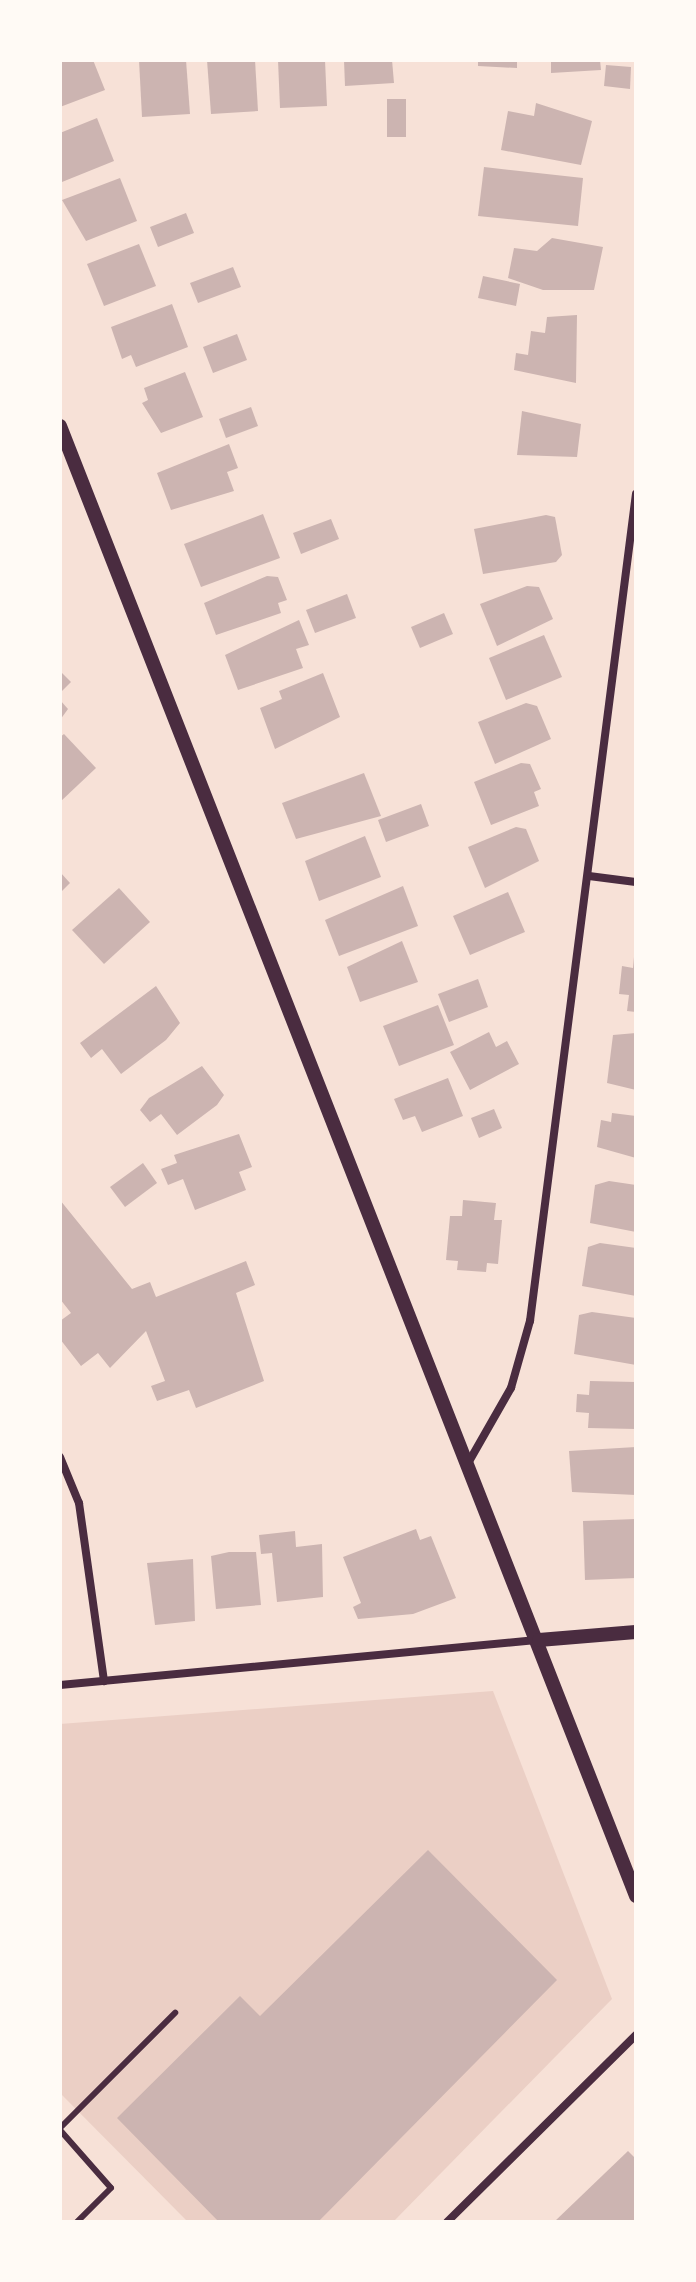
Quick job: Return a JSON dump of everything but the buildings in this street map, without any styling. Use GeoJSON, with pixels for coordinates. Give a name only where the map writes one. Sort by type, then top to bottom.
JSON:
{"type":"FeatureCollection","features":[{"type":"Feature","properties":{"kind":"street"},"geometry":{"type":"LineString","coordinates":[[60,426],[467,1466],[539,1640],[636,1896]]}},
{"type":"Feature","properties":{"kind":"street"},"geometry":{"type":"LineString","coordinates":[[467,1466],[511,1388],[530,1321],[636,494]]}},
{"type":"Feature","properties":{"kind":"street"},"geometry":{"type":"LineString","coordinates":[[589,876],[636,882]]}},
{"type":"Feature","properties":{"kind":"street"},"geometry":{"type":"LineString","coordinates":[[60,1457],[79,1503],[104,1681]]}},
{"type":"Feature","properties":{"kind":"street"},"geometry":{"type":"LineString","coordinates":[[60,1685],[636,1632]]}},
{"type":"Feature","properties":{"kind":"street"},"geometry":{"type":"LineString","coordinates":[[447,2222],[636,2035]]}},
{"type":"Feature","properties":{"kind":"lane"},"geometry":{"type":"LineString","coordinates":[[77,2222],[111,2188],[60,2129],[175,2013]]}},
{"type":"Feature","properties":{"kind":"shaded area"},"geometry":{"type":"Polygon","coordinates":[[[493,1691],[612,1999],[393,2222],[188,2222],[60,2093],[60,1724],[493,1691]]]}}]}
